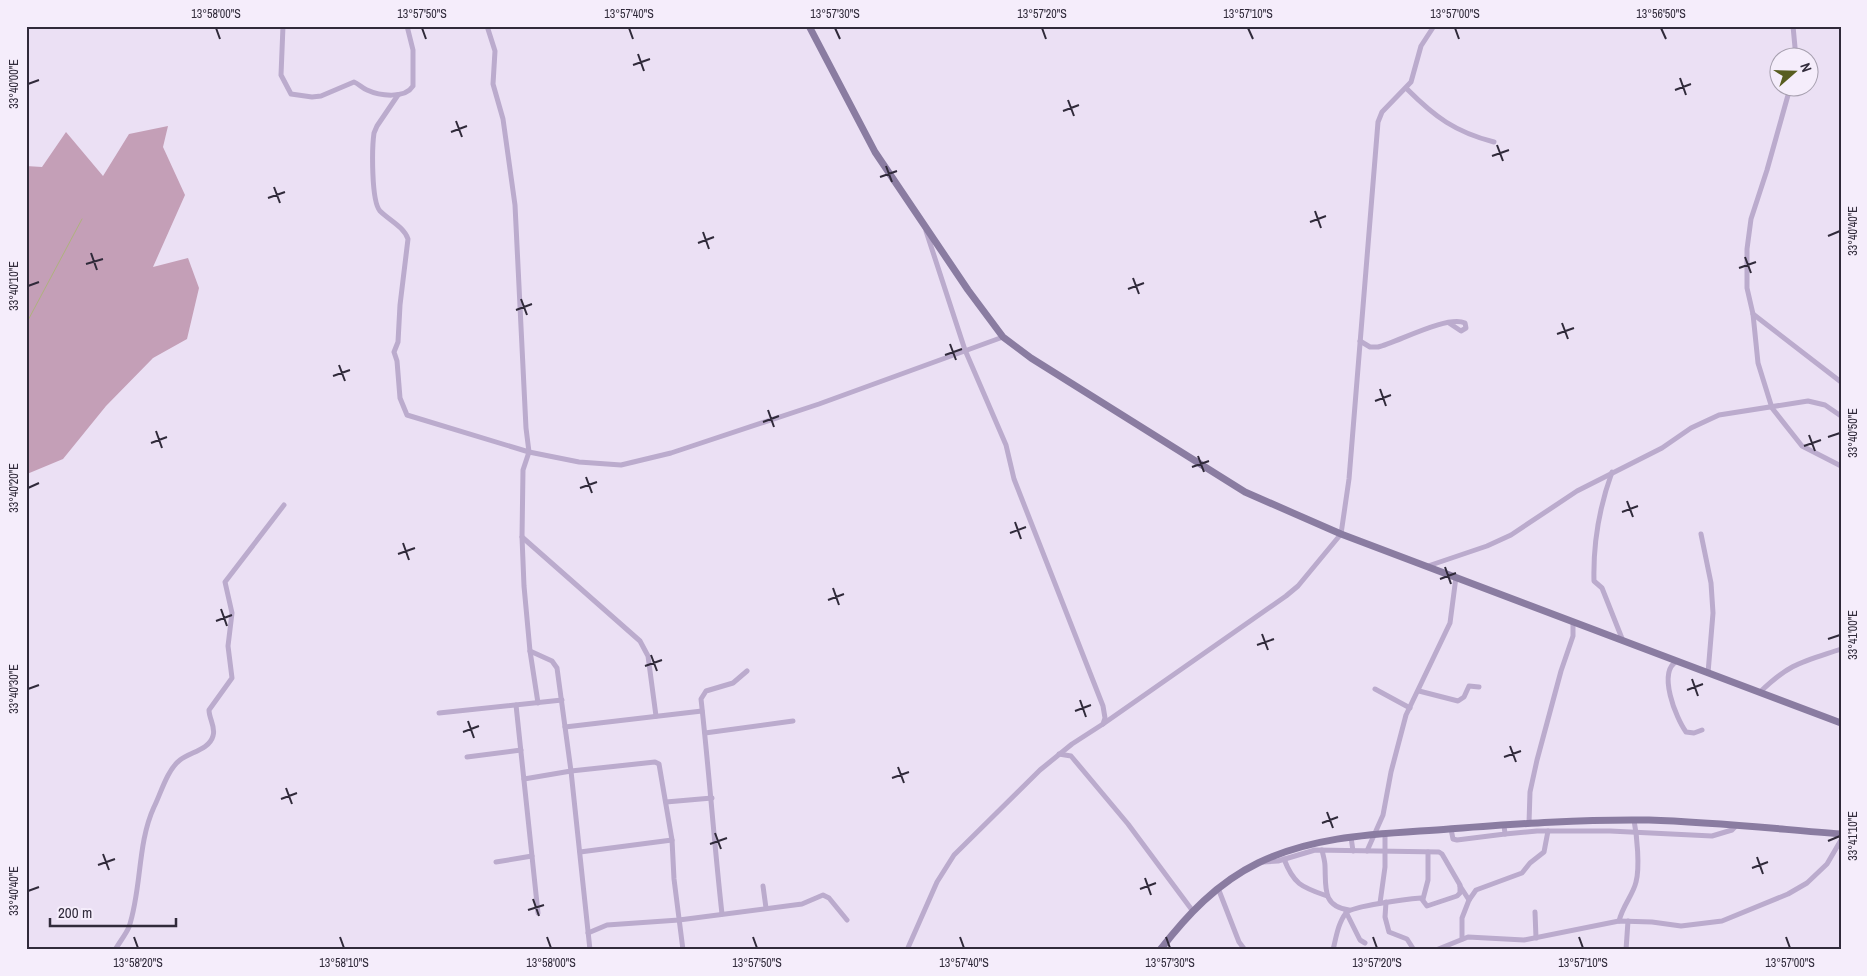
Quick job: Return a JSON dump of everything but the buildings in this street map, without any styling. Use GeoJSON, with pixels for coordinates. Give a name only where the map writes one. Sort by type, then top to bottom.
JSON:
{"type":"FeatureCollection","features":[{"type":"Feature","properties":{"kind":"street"},"geometry":{"type":"LineString","coordinates":[[283,26],[281,76],[290,94],[312,97],[321,96],[354,82],[369,91],[398,95],[407,92],[413,86],[413,50],[407,26]]}},
{"type":"Feature","properties":{"kind":"street"},"geometry":{"type":"LineString","coordinates":[[487,26],[495,51],[493,84],[503,119],[515,205],[529,452],[523,470],[522,537],[530,651],[538,703]]}},
{"type":"Feature","properties":{"kind":"street"},"geometry":{"type":"LineString","coordinates":[[809,26],[875,152],[968,290],[1003,337],[1031,358],[1229,484],[1341,534],[1841,723]]}},
{"type":"Feature","properties":{"kind":"street"},"geometry":{"type":"LineString","coordinates":[[907,950],[938,882],[952,857],[1015,792],[1072,744],[1286,596],[1298,586],[1341,534],[1349,478],[1378,122],[1382,112],[1407,89],[1412,80],[1421,46],[1434,26]]}},
{"type":"Feature","properties":{"kind":"street"},"geometry":{"type":"LineString","coordinates":[[1793,26],[1795,48]]}},
{"type":"Feature","properties":{"kind":"street"},"geometry":{"type":"LineString","coordinates":[[1407,89],[1431,113],[1451,127],[1494,142]]}},
{"type":"Feature","properties":{"kind":"street"},"geometry":{"type":"LineString","coordinates":[[398,95],[374,133],[373,186],[378,209],[405,232],[408,239],[400,305],[398,342],[394,352],[403,410],[407,415],[529,452],[579,462],[621,465],[672,453],[827,401],[1003,337]]}},
{"type":"Feature","properties":{"kind":"street"},"geometry":{"type":"LineString","coordinates":[[1787,98],[1749,228],[1747,281],[1753,314],[1758,362],[1772,408],[1802,446],[1841,466]]}},
{"type":"Feature","properties":{"kind":"street"},"geometry":{"type":"LineString","coordinates":[[924,224],[965,350],[1006,445],[1014,479],[1029,519],[1104,706],[1106,718],[1103,724]]}},
{"type":"Feature","properties":{"kind":"street"},"geometry":{"type":"LineString","coordinates":[[1753,314],[1841,382]]}},
{"type":"Feature","properties":{"kind":"street"},"geometry":{"type":"LineString","coordinates":[[1360,341],[1370,347],[1378,347],[1432,326],[1449,323]]}},
{"type":"Feature","properties":{"kind":"street"},"geometry":{"type":"LineString","coordinates":[[1428,566],[1504,538],[1577,491],[1662,448],[1700,422],[1734,411],[1772,408],[1795,402],[1814,401],[1825,405],[1841,416]]}},
{"type":"Feature","properties":{"kind":"street"},"geometry":{"type":"LineString","coordinates":[[1612,472],[1598,518],[1594,548],[1594,581],[1602,588],[1623,641]]}},
{"type":"Feature","properties":{"kind":"street"},"geometry":{"type":"LineString","coordinates":[[115,950],[128,929],[132,915],[146,826],[153,808],[175,764],[212,740],[214,731],[209,710],[232,678],[228,646],[232,613],[225,582],[262,532],[275,520],[284,505]]}},
{"type":"Feature","properties":{"kind":"street"},"geometry":{"type":"LineString","coordinates":[[1701,534],[1711,583],[1714,612],[1708,673]]}},
{"type":"Feature","properties":{"kind":"street"},"geometry":{"type":"LineString","coordinates":[[522,537],[640,641],[648,656],[656,716]]}},
{"type":"Feature","properties":{"kind":"street"},"geometry":{"type":"LineString","coordinates":[[1367,851],[1383,816],[1395,754],[1410,708],[1450,623],[1456,577]]}},
{"type":"Feature","properties":{"kind":"street"},"geometry":{"type":"LineString","coordinates":[[1529,823],[1530,792],[1537,760],[1561,671],[1573,636],[1574,622]]}},
{"type":"Feature","properties":{"kind":"street"},"geometry":{"type":"LineString","coordinates":[[1760,692],[1779,674],[1795,663],[1841,649]]}},
{"type":"Feature","properties":{"kind":"street"},"geometry":{"type":"LineString","coordinates":[[530,651],[552,661],[557,668],[566,727],[590,950]]}},
{"type":"Feature","properties":{"kind":"street"},"geometry":{"type":"LineString","coordinates":[[1676,661],[1671,665],[1668,675],[1672,704],[1686,732],[1694,733],[1702,730]]}},
{"type":"Feature","properties":{"kind":"street"},"geometry":{"type":"LineString","coordinates":[[722,914],[701,699],[703,694],[711,689],[733,683],[747,671]]}},
{"type":"Feature","properties":{"kind":"street"},"geometry":{"type":"LineString","coordinates":[[1419,691],[1458,701],[1464,697],[1469,686],[1479,687]]}},
{"type":"Feature","properties":{"kind":"street"},"geometry":{"type":"LineString","coordinates":[[1375,689],[1410,708]]}},
{"type":"Feature","properties":{"kind":"street"},"geometry":{"type":"LineString","coordinates":[[439,713],[562,700]]}},
{"type":"Feature","properties":{"kind":"street"},"geometry":{"type":"LineString","coordinates":[[516,705],[538,913]]}},
{"type":"Feature","properties":{"kind":"street"},"geometry":{"type":"LineString","coordinates":[[566,727],[702,711]]}},
{"type":"Feature","properties":{"kind":"street"},"geometry":{"type":"LineString","coordinates":[[705,733],[793,721]]}},
{"type":"Feature","properties":{"kind":"street"},"geometry":{"type":"LineString","coordinates":[[1071,756],[1072,744]]}},
{"type":"Feature","properties":{"kind":"street"},"geometry":{"type":"LineString","coordinates":[[467,757],[521,750]]}},
{"type":"Feature","properties":{"kind":"street"},"geometry":{"type":"LineString","coordinates":[[1059,754],[1071,756],[1128,824],[1192,910]]}},
{"type":"Feature","properties":{"kind":"street"},"geometry":{"type":"LineString","coordinates":[[524,779],[571,771],[655,762],[661,768],[672,840],[683,950]]}},
{"type":"Feature","properties":{"kind":"street"},"geometry":{"type":"LineString","coordinates":[[666,802],[712,798]]}},
{"type":"Feature","properties":{"kind":"street"},"geometry":{"type":"LineString","coordinates":[[1619,921],[1626,901],[1636,882],[1636,833],[1634,820]]}},
{"type":"Feature","properties":{"kind":"street"},"geometry":{"type":"LineString","coordinates":[[1160,950],[1192,910],[1218,888],[1259,862],[1308,844],[1351,837],[1529,823],[1634,820],[1841,834]]}},
{"type":"Feature","properties":{"kind":"street"},"geometry":{"type":"LineString","coordinates":[[1504,825],[1505,834]]}},
{"type":"Feature","properties":{"kind":"street"},"geometry":{"type":"LineString","coordinates":[[1451,829],[1453,839],[1457,840],[1548,831],[1712,836],[1732,830],[1736,826]]}},
{"type":"Feature","properties":{"kind":"street"},"geometry":{"type":"LineString","coordinates":[[1462,939],[1462,918],[1470,900],[1479,888],[1522,873],[1530,863],[1544,852],[1548,831]]}},
{"type":"Feature","properties":{"kind":"street"},"geometry":{"type":"LineString","coordinates":[[1384,834],[1386,852],[1383,902],[1385,917],[1389,932],[1407,939],[1414,950]]}},
{"type":"Feature","properties":{"kind":"street"},"geometry":{"type":"LineString","coordinates":[[1351,837],[1353,850]]}},
{"type":"Feature","properties":{"kind":"street"},"geometry":{"type":"LineString","coordinates":[[580,852],[672,840]]}},
{"type":"Feature","properties":{"kind":"street"},"geometry":{"type":"LineString","coordinates":[[1436,950],[1462,939],[1524,940],[1619,921],[1682,926],[1705,924],[1736,916],[1788,894],[1807,883],[1828,864],[1841,840]]}},
{"type":"Feature","properties":{"kind":"street"},"geometry":{"type":"LineString","coordinates":[[1259,862],[1284,859],[1302,853],[1322,850],[1441,853],[1470,900]]}},
{"type":"Feature","properties":{"kind":"street"},"geometry":{"type":"LineString","coordinates":[[1322,850],[1327,896],[1332,904],[1339,909],[1347,911],[1383,902],[1420,898],[1427,906],[1432,906],[1457,896],[1460,893],[1460,885]]}},
{"type":"Feature","properties":{"kind":"street"},"geometry":{"type":"LineString","coordinates":[[1423,900],[1428,880],[1428,852]]}},
{"type":"Feature","properties":{"kind":"street"},"geometry":{"type":"LineString","coordinates":[[496,862],[532,856]]}},
{"type":"Feature","properties":{"kind":"street"},"geometry":{"type":"LineString","coordinates":[[1284,859],[1295,881],[1302,886],[1327,896]]}},
{"type":"Feature","properties":{"kind":"street"},"geometry":{"type":"LineString","coordinates":[[763,886],[766,908]]}},
{"type":"Feature","properties":{"kind":"street"},"geometry":{"type":"LineString","coordinates":[[1218,888],[1239,942],[1245,950]]}},
{"type":"Feature","properties":{"kind":"street"},"geometry":{"type":"LineString","coordinates":[[588,933],[607,926],[679,920],[802,904],[823,895],[829,898],[847,920]]}},
{"type":"Feature","properties":{"kind":"street"},"geometry":{"type":"LineString","coordinates":[[1347,911],[1360,940],[1365,943]]}},
{"type":"Feature","properties":{"kind":"street"},"geometry":{"type":"LineString","coordinates":[[1333,950],[1347,911]]}},
{"type":"Feature","properties":{"kind":"street"},"geometry":{"type":"LineString","coordinates":[[1535,912],[1536,938]]}},
{"type":"Feature","properties":{"kind":"street"},"geometry":{"type":"LineString","coordinates":[[1626,950],[1628,921]]}},
{"type":"Feature","properties":{"kind":"shaded area"},"geometry":{"type":"Polygon","coordinates":[[[168,126],[163,147],[185,195],[153,267],[188,258],[199,288],[187,339],[153,358],[106,406],[63,459],[27,474],[26,166],[42,167],[66,132],[103,176],[129,134],[168,126]]]}},
{"type":"Feature","properties":{"kind":"waterway"},"geometry":{"type":"LineString","coordinates":[[26,324],[82,219]]}}]}
